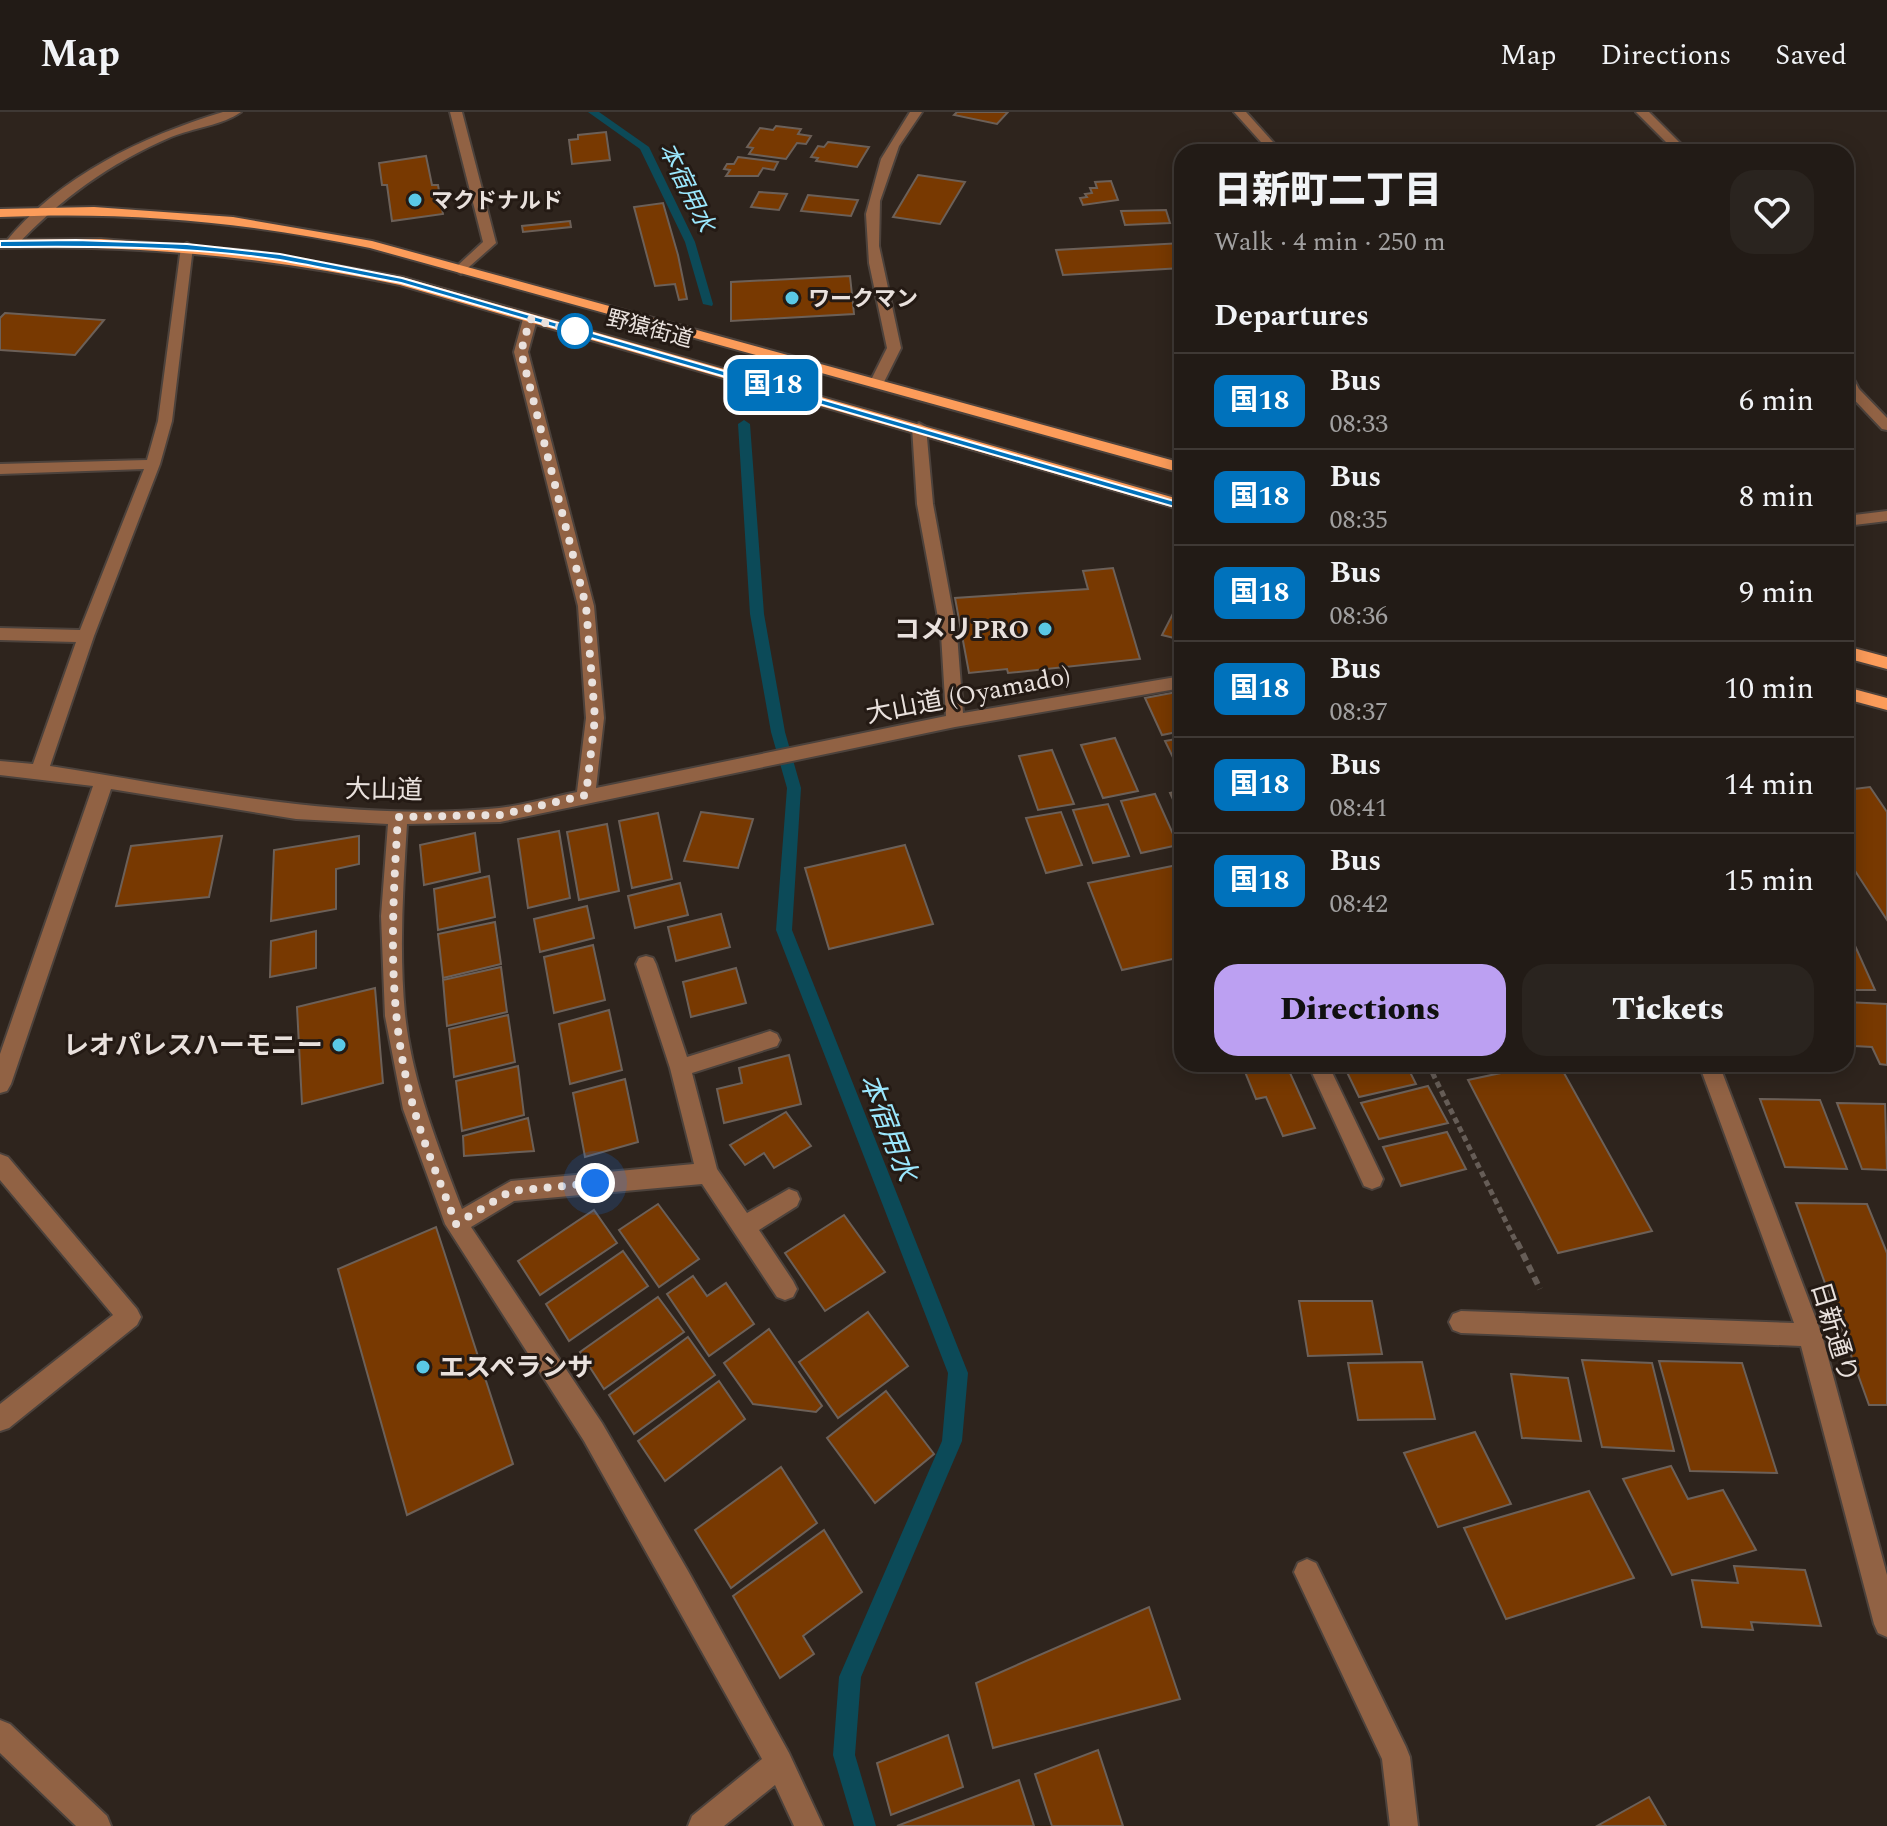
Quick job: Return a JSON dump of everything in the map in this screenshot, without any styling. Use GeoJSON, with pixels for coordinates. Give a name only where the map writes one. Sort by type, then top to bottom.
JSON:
{"type":"FeatureCollection","features":[{"type":"Feature","properties":{"kind":"main road","name":"野猿街道"},"geometry":{"type":"LineString","coordinates":[[0,213],[138,211],[247,221],[309,231],[1174,466]]}},
{"type":"Feature","properties":{"kind":"main road","name":"野猿街道"},"geometry":{"type":"LineString","coordinates":[[5,244],[187,247],[337,267],[402,281],[1174,503]]}},
{"type":"Feature","properties":{"kind":"main road"},"geometry":{"type":"LineString","coordinates":[[1854,654],[1887,663]]}},
{"type":"Feature","properties":{"kind":"main road"},"geometry":{"type":"LineString","coordinates":[[1854,695],[1887,704]]}},
{"type":"Feature","properties":{"kind":"street"},"geometry":{"type":"LineString","coordinates":[[5,244],[38,212],[82,178],[135,147],[199,117],[235,112]]}},
{"type":"Feature","properties":{"kind":"street"},"geometry":{"type":"LineString","coordinates":[[456,112],[490,243],[461,270]]}},
{"type":"Feature","properties":{"kind":"street"},"geometry":{"type":"LineString","coordinates":[[876,384],[894,348],[877,268],[872,214],[886,162],[907,121],[916,112]]}},
{"type":"Feature","properties":{"kind":"street"},"geometry":{"type":"LineString","coordinates":[[1240,112],[1269,144]]}},
{"type":"Feature","properties":{"kind":"street"},"geometry":{"type":"LineString","coordinates":[[1642,112],[1675,144]]}},
{"type":"Feature","properties":{"kind":"street"},"geometry":{"type":"LineString","coordinates":[[39,771],[86,636],[153,464],[165,421],[187,247]]}},
{"type":"Feature","properties":{"kind":"street"},"geometry":{"type":"LineString","coordinates":[[530,319],[521,352],[586,606],[595,718],[586,795]]}},
{"type":"Feature","properties":{"kind":"street"},"geometry":{"type":"LineString","coordinates":[[1854,392],[1887,426]]}},
{"type":"Feature","properties":{"kind":"street"},"geometry":{"type":"LineString","coordinates":[[919,427],[925,504],[949,634],[955,721]]}},
{"type":"Feature","properties":{"kind":"street"},"geometry":{"type":"LineString","coordinates":[[0,469],[153,464]]}},
{"type":"Feature","properties":{"kind":"street"},"geometry":{"type":"LineString","coordinates":[[1854,520],[1887,516]]}},
{"type":"Feature","properties":{"kind":"street"},"geometry":{"type":"LineString","coordinates":[[0,634],[86,636]]}},
{"type":"Feature","properties":{"kind":"street","name":"大山道 (Oyamado)"},"geometry":{"type":"LineString","coordinates":[[764,760],[955,721],[1174,683]]}},
{"type":"Feature","properties":{"kind":"street","name":"大山道"},"geometry":{"type":"LineString","coordinates":[[0,768],[39,771],[296,812],[398,817],[500,815],[764,760]]}},
{"type":"Feature","properties":{"kind":"street"},"geometry":{"type":"LineString","coordinates":[[0,1084],[104,782]]}},
{"type":"Feature","properties":{"kind":"street"},"geometry":{"type":"LineString","coordinates":[[398,817],[391,916],[395,1016],[414,1109],[456,1224],[593,1432],[679,1580],[779,1763],[809,1826]]}},
{"type":"Feature","properties":{"kind":"street"},"geometry":{"type":"LineString","coordinates":[[646,964],[680,1068],[707,1173],[785,1289]]}},
{"type":"Feature","properties":{"kind":"street"},"geometry":{"type":"LineString","coordinates":[[680,1068],[770,1040]]}},
{"type":"Feature","properties":{"kind":"street"},"geometry":{"type":"LineString","coordinates":[[1322,1072],[1372,1179]]}},
{"type":"Feature","properties":{"kind":"street","name":"日新通り"},"geometry":{"type":"LineString","coordinates":[[1712,1072],[1810,1335],[1887,1624]]}},
{"type":"Feature","properties":{"kind":"street"},"geometry":{"type":"LineString","coordinates":[[0,1164],[129,1317],[0,1419]]}},
{"type":"Feature","properties":{"kind":"street"},"geometry":{"type":"LineString","coordinates":[[456,1224],[511,1191],[707,1173]]}},
{"type":"Feature","properties":{"kind":"street"},"geometry":{"type":"LineString","coordinates":[[744,1227],[789,1199]]}},
{"type":"Feature","properties":{"kind":"street"},"geometry":{"type":"LineString","coordinates":[[1461,1322],[1557,1323],[1810,1335]]}},
{"type":"Feature","properties":{"kind":"street"},"geometry":{"type":"LineString","coordinates":[[1307,1572],[1396,1757],[1404,1826]]}},
{"type":"Feature","properties":{"kind":"street"},"geometry":{"type":"LineString","coordinates":[[0,1734],[97,1826]]}},
{"type":"Feature","properties":{"kind":"street"},"geometry":{"type":"LineString","coordinates":[[702,1826],[779,1763]]}},
{"type":"Feature","properties":{"kind":"path"},"geometry":{"type":"LineString","coordinates":[[1432,1072],[1557,1323]]}},
{"type":"Feature","properties":{"kind":"building"},"geometry":{"type":"Polygon","coordinates":[[[957,112],[1008,112],[997,124],[954,115],[957,112]]]}},
{"type":"Feature","properties":{"kind":"building"},"geometry":{"type":"Polygon","coordinates":[[[776,126],[801,129],[798,134],[811,136],[806,144],[797,143],[786,159],[749,154],[753,148],[747,147],[760,128],[773,130],[776,126]]]}},
{"type":"Feature","properties":{"kind":"building"},"geometry":{"type":"Polygon","coordinates":[[[606,132],[610,160],[572,164],[569,140],[578,139],[578,135],[606,132]]]}},
{"type":"Feature","properties":{"kind":"building"},"geometry":{"type":"Polygon","coordinates":[[[828,142],[869,147],[857,167],[816,161],[818,158],[811,157],[818,146],[824,147],[828,142]]]}},
{"type":"Feature","properties":{"kind":"building","name":"マクドナルド"},"geometry":{"type":"Polygon","coordinates":[[[426,156],[432,185],[438,185],[443,214],[392,221],[387,185],[382,185],[379,163],[426,156]]]}},
{"type":"Feature","properties":{"kind":"building"},"geometry":{"type":"Polygon","coordinates":[[[738,157],[778,162],[774,170],[763,168],[758,176],[726,176],[730,170],[724,169],[727,164],[734,164],[738,157]]]}},
{"type":"Feature","properties":{"kind":"building"},"geometry":{"type":"Polygon","coordinates":[[[918,175],[965,182],[940,224],[893,217],[918,175]]]}},
{"type":"Feature","properties":{"kind":"building"},"geometry":{"type":"Polygon","coordinates":[[[1111,181],[1118,200],[1083,205],[1080,198],[1092,193],[1090,188],[1097,188],[1095,182],[1111,181]]]}},
{"type":"Feature","properties":{"kind":"building"},"geometry":{"type":"Polygon","coordinates":[[[759,192],[787,194],[779,210],[751,207],[759,192]]]}},
{"type":"Feature","properties":{"kind":"building"},"geometry":{"type":"Polygon","coordinates":[[[808,195],[858,200],[851,216],[801,211],[808,195]]]}},
{"type":"Feature","properties":{"kind":"building"},"geometry":{"type":"Polygon","coordinates":[[[663,203],[687,299],[679,300],[675,284],[655,286],[634,207],[663,203]]]}},
{"type":"Feature","properties":{"kind":"building"},"geometry":{"type":"Polygon","coordinates":[[[1166,210],[1170,223],[1125,225],[1121,211],[1166,210]]]}},
{"type":"Feature","properties":{"kind":"building"},"geometry":{"type":"Polygon","coordinates":[[[570,221],[571,227],[523,232],[522,226],[570,221]]]}},
{"type":"Feature","properties":{"kind":"building"},"geometry":{"type":"Polygon","coordinates":[[[1174,243],[1174,268],[1063,275],[1056,250],[1174,243]]]}},
{"type":"Feature","properties":{"kind":"building","name":"ワークマン"},"geometry":{"type":"Polygon","coordinates":[[[850,276],[854,314],[731,321],[731,282],[850,276]]]}},
{"type":"Feature","properties":{"kind":"building"},"geometry":{"type":"Polygon","coordinates":[[[5,313],[104,320],[75,355],[0,350],[0,318],[5,313]]]}},
{"type":"Feature","properties":{"kind":"building","name":"コメリPRO"},"geometry":{"type":"Polygon","coordinates":[[[1113,568],[1140,659],[1008,673],[1007,669],[969,673],[955,598],[1088,589],[1083,571],[1113,568]]]}},
{"type":"Feature","properties":{"kind":"building"},"geometry":{"type":"Polygon","coordinates":[[[1174,612],[1174,638],[1162,635],[1174,612]]]}},
{"type":"Feature","properties":{"kind":"building"},"geometry":{"type":"Polygon","coordinates":[[[1174,693],[1174,733],[1162,735],[1145,698],[1174,693]]]}},
{"type":"Feature","properties":{"kind":"building"},"geometry":{"type":"Polygon","coordinates":[[[1115,738],[1138,791],[1103,798],[1081,745],[1115,738]]]}},
{"type":"Feature","properties":{"kind":"building"},"geometry":{"type":"Polygon","coordinates":[[[1174,739],[1174,760],[1165,741],[1174,739]]]}},
{"type":"Feature","properties":{"kind":"building"},"geometry":{"type":"Polygon","coordinates":[[[1052,750],[1074,804],[1038,810],[1019,756],[1052,750]]]}},
{"type":"Feature","properties":{"kind":"building"},"geometry":{"type":"Polygon","coordinates":[[[1870,787],[1887,812],[1887,920],[1854,869],[1854,789],[1870,787]]]}},
{"type":"Feature","properties":{"kind":"building"},"geometry":{"type":"Polygon","coordinates":[[[1155,794],[1174,836],[1174,846],[1141,853],[1121,801],[1155,794]]]}},
{"type":"Feature","properties":{"kind":"building"},"geometry":{"type":"Polygon","coordinates":[[[1108,804],[1129,856],[1093,863],[1073,810],[1108,804]]]}},
{"type":"Feature","properties":{"kind":"building"},"geometry":{"type":"Polygon","coordinates":[[[701,812],[753,819],[738,868],[684,861],[701,812]]]}},
{"type":"Feature","properties":{"kind":"building"},"geometry":{"type":"Polygon","coordinates":[[[1061,812],[1082,865],[1046,873],[1026,818],[1061,812]]]}},
{"type":"Feature","properties":{"kind":"building"},"geometry":{"type":"Polygon","coordinates":[[[658,813],[672,879],[632,888],[619,821],[658,813]]]}},
{"type":"Feature","properties":{"kind":"building"},"geometry":{"type":"Polygon","coordinates":[[[607,824],[619,891],[579,900],[567,832],[607,824]]]}},
{"type":"Feature","properties":{"kind":"building"},"geometry":{"type":"Polygon","coordinates":[[[559,831],[570,898],[528,908],[518,839],[559,831]]]}},
{"type":"Feature","properties":{"kind":"building"},"geometry":{"type":"Polygon","coordinates":[[[475,833],[480,872],[424,885],[420,845],[475,833]]]}},
{"type":"Feature","properties":{"kind":"building"},"geometry":{"type":"Polygon","coordinates":[[[222,836],[209,897],[116,906],[131,846],[222,836]]]}},
{"type":"Feature","properties":{"kind":"building"},"geometry":{"type":"Polygon","coordinates":[[[359,836],[359,864],[336,869],[336,909],[271,921],[274,850],[359,836]]]}},
{"type":"Feature","properties":{"kind":"building"},"geometry":{"type":"Polygon","coordinates":[[[905,845],[933,924],[829,949],[805,868],[905,845]]]}},
{"type":"Feature","properties":{"kind":"building"},"geometry":{"type":"Polygon","coordinates":[[[1174,866],[1174,959],[1122,970],[1088,883],[1174,866]]]}},
{"type":"Feature","properties":{"kind":"building"},"geometry":{"type":"Polygon","coordinates":[[[489,876],[495,917],[438,930],[434,889],[489,876]]]}},
{"type":"Feature","properties":{"kind":"building"},"geometry":{"type":"Polygon","coordinates":[[[680,883],[688,915],[635,928],[628,896],[680,883]]]}},
{"type":"Feature","properties":{"kind":"building"},"geometry":{"type":"Polygon","coordinates":[[[587,906],[594,938],[540,952],[534,919],[587,906]]]}},
{"type":"Feature","properties":{"kind":"building"},"geometry":{"type":"Polygon","coordinates":[[[721,914],[730,947],[676,961],[668,927],[721,914]]]}},
{"type":"Feature","properties":{"kind":"building"},"geometry":{"type":"Polygon","coordinates":[[[495,922],[501,964],[443,978],[438,934],[495,922]]]}},
{"type":"Feature","properties":{"kind":"building"},"geometry":{"type":"Polygon","coordinates":[[[316,931],[316,968],[270,977],[271,941],[316,931]]]}},
{"type":"Feature","properties":{"kind":"building"},"geometry":{"type":"Polygon","coordinates":[[[1854,943],[1875,990],[1854,990],[1854,943]]]}},
{"type":"Feature","properties":{"kind":"building"},"geometry":{"type":"Polygon","coordinates":[[[593,945],[605,1000],[554,1013],[544,957],[593,945]]]}},
{"type":"Feature","properties":{"kind":"building"},"geometry":{"type":"Polygon","coordinates":[[[501,967],[507,1012],[447,1026],[443,980],[501,967]]]}},
{"type":"Feature","properties":{"kind":"building"},"geometry":{"type":"Polygon","coordinates":[[[736,968],[746,1003],[691,1017],[683,982],[736,968]]]}},
{"type":"Feature","properties":{"kind":"building","name":"レオパレスハーモニー"},"geometry":{"type":"Polygon","coordinates":[[[375,988],[383,1083],[302,1104],[297,1007],[375,988]]]}},
{"type":"Feature","properties":{"kind":"building"},"geometry":{"type":"Polygon","coordinates":[[[1854,1002],[1887,1004],[1887,1065],[1880,1064],[1872,1047],[1854,1046],[1854,1002]]]}},
{"type":"Feature","properties":{"kind":"building"},"geometry":{"type":"Polygon","coordinates":[[[609,1010],[622,1070],[570,1084],[559,1024],[609,1010]]]}},
{"type":"Feature","properties":{"kind":"building"},"geometry":{"type":"Polygon","coordinates":[[[508,1015],[515,1062],[454,1077],[449,1029],[508,1015]]]}},
{"type":"Feature","properties":{"kind":"building"},"geometry":{"type":"Polygon","coordinates":[[[789,1055],[801,1104],[724,1123],[717,1089],[742,1083],[739,1068],[789,1055]]]}},
{"type":"Feature","properties":{"kind":"building"},"geometry":{"type":"Polygon","coordinates":[[[518,1066],[524,1115],[462,1131],[456,1081],[518,1066]]]}},
{"type":"Feature","properties":{"kind":"building"},"geometry":{"type":"Polygon","coordinates":[[[1245,1072],[1290,1072],[1315,1128],[1283,1136],[1266,1097],[1256,1099],[1245,1072]]]}},
{"type":"Feature","properties":{"kind":"building"},"geometry":{"type":"Polygon","coordinates":[[[1347,1072],[1410,1072],[1416,1084],[1359,1097],[1347,1072]]]}},
{"type":"Feature","properties":{"kind":"building"},"geometry":{"type":"Polygon","coordinates":[[[1506,1072],[1563,1072],[1652,1231],[1558,1253],[1468,1080],[1506,1072]]]}},
{"type":"Feature","properties":{"kind":"building"},"geometry":{"type":"Polygon","coordinates":[[[625,1079],[638,1142],[585,1157],[573,1093],[625,1079]]]}},
{"type":"Feature","properties":{"kind":"building"},"geometry":{"type":"Polygon","coordinates":[[[1428,1086],[1448,1123],[1379,1139],[1361,1103],[1428,1086]]]}},
{"type":"Feature","properties":{"kind":"building"},"geometry":{"type":"Polygon","coordinates":[[[1760,1099],[1820,1100],[1847,1169],[1785,1167],[1760,1099]]]}},
{"type":"Feature","properties":{"kind":"building"},"geometry":{"type":"Polygon","coordinates":[[[1837,1103],[1885,1104],[1887,1170],[1862,1169],[1837,1103]]]}},
{"type":"Feature","properties":{"kind":"building"},"geometry":{"type":"Polygon","coordinates":[[[786,1112],[811,1146],[774,1168],[764,1153],[745,1165],[730,1145],[786,1112]]]}},
{"type":"Feature","properties":{"kind":"building"},"geometry":{"type":"Polygon","coordinates":[[[528,1118],[534,1151],[464,1156],[463,1136],[528,1118]]]}},
{"type":"Feature","properties":{"kind":"building"},"geometry":{"type":"Polygon","coordinates":[[[1447,1132],[1466,1169],[1401,1186],[1383,1147],[1447,1132]]]}},
{"type":"Feature","properties":{"kind":"building"},"geometry":{"type":"Polygon","coordinates":[[[1796,1203],[1867,1204],[1887,1253],[1887,1405],[1869,1405],[1796,1203]]]}},
{"type":"Feature","properties":{"kind":"building"},"geometry":{"type":"Polygon","coordinates":[[[658,1204],[699,1259],[659,1287],[619,1230],[658,1204]]]}},
{"type":"Feature","properties":{"kind":"building"},"geometry":{"type":"Polygon","coordinates":[[[594,1210],[617,1243],[540,1295],[518,1261],[594,1210]]]}},
{"type":"Feature","properties":{"kind":"building"},"geometry":{"type":"Polygon","coordinates":[[[844,1215],[885,1272],[825,1311],[785,1253],[844,1215]]]}},
{"type":"Feature","properties":{"kind":"building","name":"エスペランサ"},"geometry":{"type":"Polygon","coordinates":[[[436,1227],[513,1464],[407,1515],[338,1269],[436,1227]]]}},
{"type":"Feature","properties":{"kind":"building"},"geometry":{"type":"Polygon","coordinates":[[[623,1251],[648,1286],[569,1341],[546,1304],[623,1251]]]}},
{"type":"Feature","properties":{"kind":"building"},"geometry":{"type":"Polygon","coordinates":[[[693,1276],[707,1296],[726,1283],[754,1324],[709,1356],[667,1294],[693,1276]]]}},
{"type":"Feature","properties":{"kind":"building"},"geometry":{"type":"Polygon","coordinates":[[[658,1297],[684,1332],[604,1389],[580,1352],[658,1297]]]}},
{"type":"Feature","properties":{"kind":"building"},"geometry":{"type":"Polygon","coordinates":[[[1299,1301],[1372,1301],[1382,1354],[1308,1356],[1299,1301]]]}},
{"type":"Feature","properties":{"kind":"building"},"geometry":{"type":"Polygon","coordinates":[[[868,1312],[908,1366],[838,1418],[799,1362],[868,1312]]]}},
{"type":"Feature","properties":{"kind":"building"},"geometry":{"type":"Polygon","coordinates":[[[769,1329],[822,1406],[816,1412],[753,1404],[724,1363],[769,1329]]]}},
{"type":"Feature","properties":{"kind":"building"},"geometry":{"type":"Polygon","coordinates":[[[688,1337],[715,1375],[634,1434],[609,1395],[688,1337]]]}},
{"type":"Feature","properties":{"kind":"building"},"geometry":{"type":"Polygon","coordinates":[[[1582,1360],[1652,1363],[1674,1451],[1602,1447],[1582,1360]]]}},
{"type":"Feature","properties":{"kind":"building"},"geometry":{"type":"Polygon","coordinates":[[[1659,1361],[1742,1363],[1777,1473],[1690,1471],[1659,1361]]]}},
{"type":"Feature","properties":{"kind":"building"},"geometry":{"type":"Polygon","coordinates":[[[1422,1362],[1435,1419],[1358,1420],[1348,1363],[1422,1362]]]}},
{"type":"Feature","properties":{"kind":"building"},"geometry":{"type":"Polygon","coordinates":[[[1511,1374],[1568,1378],[1581,1441],[1522,1438],[1511,1374]]]}},
{"type":"Feature","properties":{"kind":"building"},"geometry":{"type":"Polygon","coordinates":[[[719,1381],[745,1419],[665,1481],[638,1441],[719,1381]]]}},
{"type":"Feature","properties":{"kind":"building"},"geometry":{"type":"Polygon","coordinates":[[[886,1391],[934,1454],[875,1503],[827,1438],[886,1391]]]}},
{"type":"Feature","properties":{"kind":"building"},"geometry":{"type":"Polygon","coordinates":[[[1475,1432],[1511,1504],[1438,1527],[1404,1453],[1475,1432]]]}},
{"type":"Feature","properties":{"kind":"building"},"geometry":{"type":"Polygon","coordinates":[[[1671,1466],[1688,1499],[1723,1490],[1756,1550],[1672,1575],[1623,1479],[1671,1466]]]}},
{"type":"Feature","properties":{"kind":"building"},"geometry":{"type":"Polygon","coordinates":[[[781,1467],[817,1523],[731,1588],[695,1530],[781,1467]]]}},
{"type":"Feature","properties":{"kind":"building"},"geometry":{"type":"Polygon","coordinates":[[[1589,1491],[1634,1578],[1506,1619],[1464,1528],[1589,1491]]]}},
{"type":"Feature","properties":{"kind":"building"},"geometry":{"type":"Polygon","coordinates":[[[824,1530],[862,1592],[803,1636],[814,1654],[780,1678],[733,1596],[824,1530]]]}},
{"type":"Feature","properties":{"kind":"building"},"geometry":{"type":"Polygon","coordinates":[[[1734,1566],[1805,1570],[1821,1626],[1751,1622],[1753,1630],[1702,1627],[1692,1580],[1738,1583],[1734,1566]]]}},
{"type":"Feature","properties":{"kind":"building"},"geometry":{"type":"Polygon","coordinates":[[[1149,1607],[1180,1699],[993,1748],[976,1683],[1149,1607]]]}},
{"type":"Feature","properties":{"kind":"building"},"geometry":{"type":"Polygon","coordinates":[[[948,1735],[963,1787],[891,1815],[877,1763],[948,1735]]]}},
{"type":"Feature","properties":{"kind":"building"},"geometry":{"type":"Polygon","coordinates":[[[1098,1750],[1123,1826],[1052,1826],[1035,1774],[1098,1750]]]}},
{"type":"Feature","properties":{"kind":"building"},"geometry":{"type":"Polygon","coordinates":[[[1019,1780],[1034,1826],[897,1826],[1019,1780]]]}},
{"type":"Feature","properties":{"kind":"building"},"geometry":{"type":"Polygon","coordinates":[[[1649,1797],[1666,1826],[1597,1826],[1649,1797]]]}},
{"type":"Feature","properties":{"kind":"waterway","name":"本宿用水"},"geometry":{"type":"LineString","coordinates":[[593,112],[644,147],[690,242],[708,304]]}},
{"type":"Feature","properties":{"kind":"waterway","name":"本宿用水"},"geometry":{"type":"LineString","coordinates":[[744,424],[757,614],[778,732],[794,788],[784,930],[958,1373],[952,1441],[850,1677],[844,1755],[865,1826]]}},
{"type":"Feature","properties":{"kind":"bus line","name":"国18"},"geometry":{"type":"LineString","coordinates":[[0,244],[187,247],[280,257],[402,281],[1174,503]]}},
{"type":"Feature","properties":{"kind":"place","name":"マクドナルド"},"geometry":{"type":"Point","coordinates":[415,200]}},
{"type":"Feature","properties":{"kind":"place","name":"ワークマン"},"geometry":{"type":"Point","coordinates":[792,298]}},
{"type":"Feature","properties":{"kind":"place","name":"コメリPRO"},"geometry":{"type":"Point","coordinates":[1045,629]}},
{"type":"Feature","properties":{"kind":"place","name":"レオパレスハーモニー"},"geometry":{"type":"Point","coordinates":[339,1045]}},
{"type":"Feature","properties":{"kind":"place","name":"エスペランサ"},"geometry":{"type":"Point","coordinates":[423,1367]}},
{"type":"Feature","properties":{"kind":"route"},"geometry":{"type":"LineString","coordinates":[[575,331],[588,334],[530,319],[521,352],[586,606],[595,718],[586,795],[500,815],[398,817],[391,916],[395,1016],[414,1109],[456,1224],[511,1191],[595,1183]]}}]}
